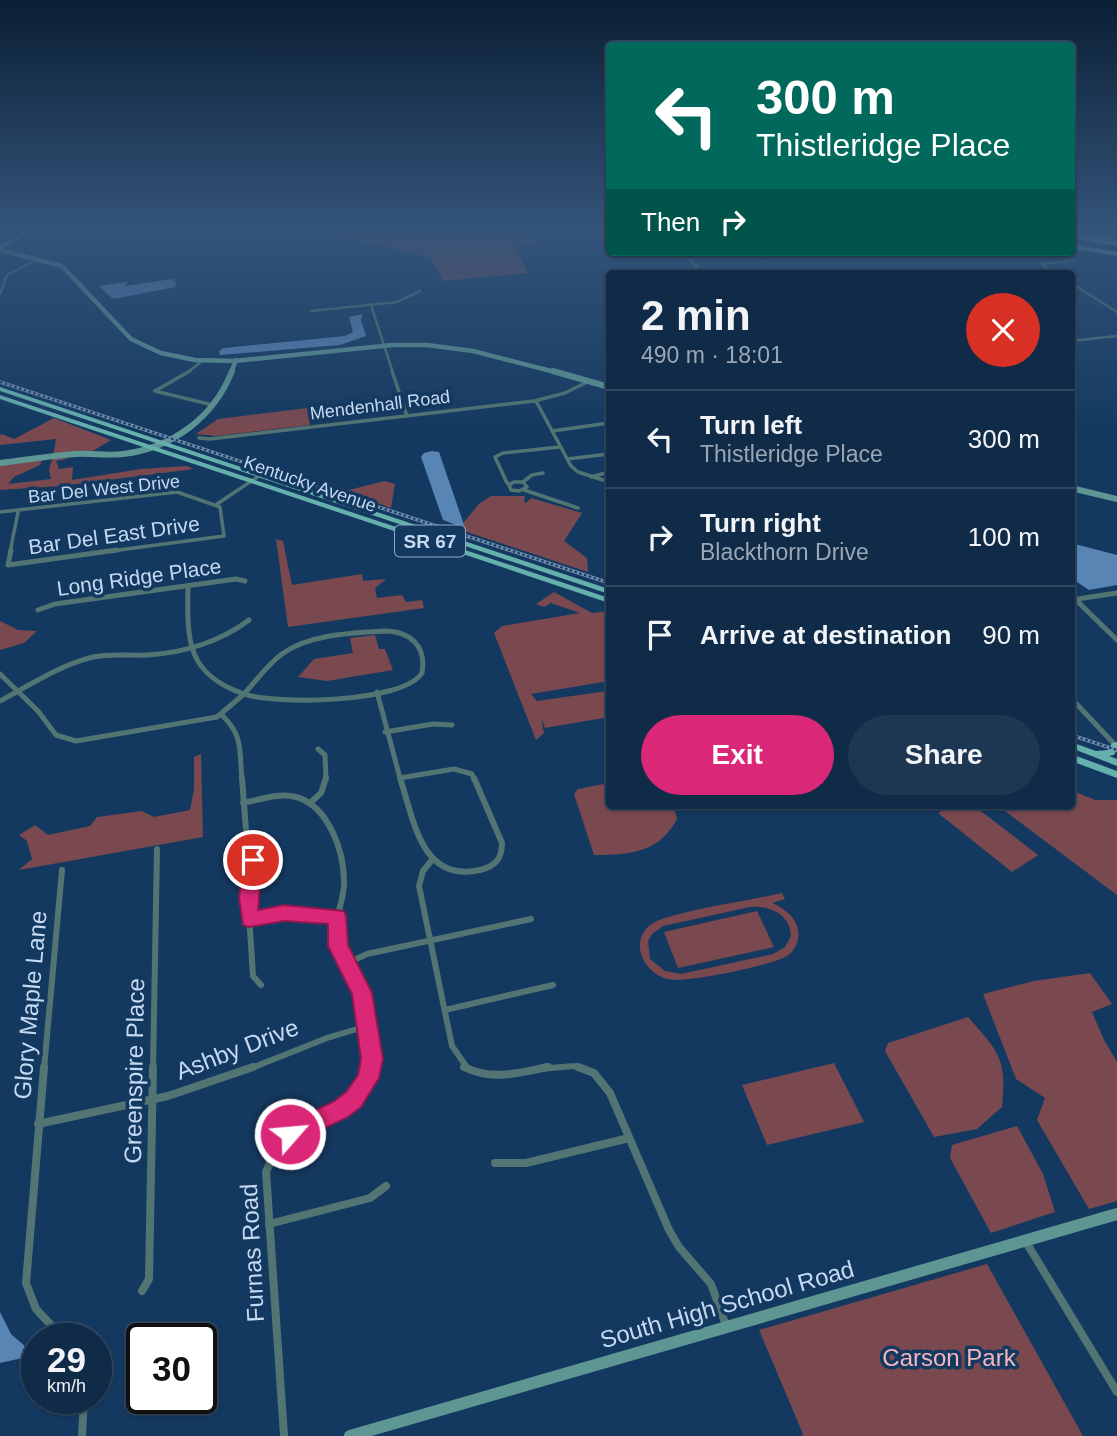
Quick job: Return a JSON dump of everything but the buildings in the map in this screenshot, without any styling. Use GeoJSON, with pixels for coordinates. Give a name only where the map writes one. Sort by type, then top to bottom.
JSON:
{"type":"FeatureCollection","features":[{"type":"Feature","properties":{"kind":"main road","name":"Kentucky Avenue"},"geometry":{"type":"LineString","coordinates":[[0,389],[606,591]]}},
{"type":"Feature","properties":{"kind":"main road","name":"Kentucky Avenue"},"geometry":{"type":"LineString","coordinates":[[0,397],[606,600]]}},
{"type":"Feature","properties":{"kind":"main road"},"geometry":{"type":"LineString","coordinates":[[1075,746],[1117,763]]}},
{"type":"Feature","properties":{"kind":"main road"},"geometry":{"type":"LineString","coordinates":[[1096,754],[1111,753],[1116,746]]}},
{"type":"Feature","properties":{"kind":"main road"},"geometry":{"type":"LineString","coordinates":[[1075,759],[1117,775]]}},
{"type":"Feature","properties":{"kind":"street"},"geometry":{"type":"LineString","coordinates":[[94,298],[137,343],[165,354],[203,360],[236,360],[384,345],[427,345],[461,349],[606,386]]}},
{"type":"Feature","properties":{"kind":"street"},"geometry":{"type":"LineString","coordinates":[[311,311],[402,301],[407,298]]}},
{"type":"Feature","properties":{"kind":"street"},"geometry":{"type":"LineString","coordinates":[[1095,298],[1117,312]]}},
{"type":"Feature","properties":{"kind":"street"},"geometry":{"type":"LineString","coordinates":[[371,305],[407,416]]}},
{"type":"Feature","properties":{"kind":"street"},"geometry":{"type":"LineString","coordinates":[[1075,341],[1117,336]]}},
{"type":"Feature","properties":{"kind":"street"},"geometry":{"type":"LineString","coordinates":[[203,360],[192,370],[155,391],[197,403],[215,405]]}},
{"type":"Feature","properties":{"kind":"street"},"geometry":{"type":"LineString","coordinates":[[0,463],[77,454],[124,454],[173,439],[196,424],[215,405],[224,392],[236,360]]}},
{"type":"Feature","properties":{"kind":"street","name":"Mendenhall Road"},"geometry":{"type":"LineString","coordinates":[[200,438],[536,401],[563,394],[587,382]]}},
{"type":"Feature","properties":{"kind":"street"},"geometry":{"type":"LineString","coordinates":[[536,401],[573,469],[606,481]]}},
{"type":"Feature","properties":{"kind":"street"},"geometry":{"type":"LineString","coordinates":[[552,431],[606,423]]}},
{"type":"Feature","properties":{"kind":"street"},"geometry":{"type":"LineString","coordinates":[[543,473],[532,475],[523,482],[506,483],[495,457],[503,453],[560,446]]}},
{"type":"Feature","properties":{"kind":"street"},"geometry":{"type":"LineString","coordinates":[[567,459],[606,454]]}},
{"type":"Feature","properties":{"kind":"street"},"geometry":{"type":"LineString","coordinates":[[591,477],[606,473]]}},
{"type":"Feature","properties":{"kind":"street"},"geometry":{"type":"LineString","coordinates":[[224,536],[221,509],[217,504],[259,475]]}},
{"type":"Feature","properties":{"kind":"street"},"geometry":{"type":"LineString","coordinates":[[523,482],[527,485],[524,489]]}},
{"type":"Feature","properties":{"kind":"street"},"geometry":{"type":"LineString","coordinates":[[510,484],[511,489],[524,489],[578,508]]}},
{"type":"Feature","properties":{"kind":"street"},"geometry":{"type":"LineString","coordinates":[[1075,489],[1117,499]]}},
{"type":"Feature","properties":{"kind":"street","name":"Bar Del West Drive"},"geometry":{"type":"LineString","coordinates":[[0,512],[177,492],[217,504]]}},
{"type":"Feature","properties":{"kind":"street"},"geometry":{"type":"LineString","coordinates":[[8,565],[18,512]]}},
{"type":"Feature","properties":{"kind":"street","name":"Bar Del East Drive"},"geometry":{"type":"LineString","coordinates":[[8,565],[224,536]]}},
{"type":"Feature","properties":{"kind":"street","name":"Long Ridge Place"},"geometry":{"type":"LineString","coordinates":[[38,610],[55,604],[236,579],[245,581]]}},
{"type":"Feature","properties":{"kind":"street"},"geometry":{"type":"LineString","coordinates":[[0,674],[44,718],[56,735],[71,741],[203,721],[221,715],[244,694],[287,650],[299,644],[386,630],[409,636],[415,642],[424,666],[418,679],[403,687],[377,692],[305,702],[272,700],[244,694],[222,684],[206,672],[190,647],[188,586]]}},
{"type":"Feature","properties":{"kind":"street"},"geometry":{"type":"LineString","coordinates":[[1075,600],[1117,593]]}},
{"type":"Feature","properties":{"kind":"street"},"geometry":{"type":"LineString","coordinates":[[1075,602],[1117,640]]}},
{"type":"Feature","properties":{"kind":"street"},"geometry":{"type":"LineString","coordinates":[[0,701],[89,658],[109,654],[154,655],[190,647],[238,630],[249,620]]}},
{"type":"Feature","properties":{"kind":"street"},"geometry":{"type":"LineString","coordinates":[[377,692],[385,732],[400,778],[423,844],[432,860],[453,870],[474,871],[496,863],[503,847],[476,781],[470,773],[454,769],[400,778]]}},
{"type":"Feature","properties":{"kind":"street"},"geometry":{"type":"LineString","coordinates":[[1075,702],[1116,746]]}},
{"type":"Feature","properties":{"kind":"street"},"geometry":{"type":"LineString","coordinates":[[221,715],[231,722],[238,733],[246,834],[253,860],[248,898],[253,976],[261,985]]}},
{"type":"Feature","properties":{"kind":"street"},"geometry":{"type":"LineString","coordinates":[[385,732],[433,724],[452,725]]}},
{"type":"Feature","properties":{"kind":"street"},"geometry":{"type":"LineString","coordinates":[[243,803],[290,796],[310,803],[323,794],[328,783],[326,755],[318,749]]}},
{"type":"Feature","properties":{"kind":"street","name":"Furnas Road"},"geometry":{"type":"LineString","coordinates":[[284,1436],[266,1172],[273,1153],[290,1134],[341,1109],[360,1092],[368,1078],[372,1059],[358,982],[345,964],[336,938],[337,916],[343,893],[342,865],[329,828],[310,803]]}},
{"type":"Feature","properties":{"kind":"street","name":"Greenspire Place"},"geometry":{"type":"LineString","coordinates":[[142,1291],[149,1279],[157,849]]}},
{"type":"Feature","properties":{"kind":"street"},"geometry":{"type":"LineString","coordinates":[[432,860],[423,871],[419,886],[454,1051],[467,1069],[481,1076],[500,1078],[560,1064],[585,1068],[596,1074],[608,1087],[669,1230],[680,1248],[711,1284],[727,1328]]}},
{"type":"Feature","properties":{"kind":"street","name":"Glory Maple Lane"},"geometry":{"type":"LineString","coordinates":[[48,1323],[31,1305],[25,1291],[62,870]]}},
{"type":"Feature","properties":{"kind":"street"},"geometry":{"type":"LineString","coordinates":[[249,919],[284,913],[337,916]]}},
{"type":"Feature","properties":{"kind":"street"},"geometry":{"type":"LineString","coordinates":[[345,964],[369,954],[531,919]]}},
{"type":"Feature","properties":{"kind":"street"},"geometry":{"type":"LineString","coordinates":[[445,1010],[553,985]]}},
{"type":"Feature","properties":{"kind":"street","name":"Ashby Drive"},"geometry":{"type":"LineString","coordinates":[[38,1124],[154,1099],[222,1079],[323,1037],[367,1026]]}},
{"type":"Feature","properties":{"kind":"street"},"geometry":{"type":"LineString","coordinates":[[495,1163],[526,1164],[629,1138]]}},
{"type":"Feature","properties":{"kind":"street"},"geometry":{"type":"LineString","coordinates":[[269,1224],[370,1198],[386,1186]]}},
{"type":"Feature","properties":{"kind":"street","name":"South High School Road"},"geometry":{"type":"LineString","coordinates":[[350,1436],[1117,1214]]}},
{"type":"Feature","properties":{"kind":"street"},"geometry":{"type":"LineString","coordinates":[[1025,1241],[1117,1392]]}},
{"type":"Feature","properties":{"kind":"street"},"geometry":{"type":"LineString","coordinates":[[82,1436],[83,1414]]}},
{"type":"Feature","properties":{"kind":"green space"},"geometry":{"type":"Polygon","coordinates":[[[307,408],[310,425],[216,436],[196,434],[218,419],[307,408]]]}},
{"type":"Feature","properties":{"kind":"green space"},"geometry":{"type":"Polygon","coordinates":[[[54,418],[111,440],[91,452],[53,456],[56,439],[0,445],[2,434],[14,439],[54,418]]]}},
{"type":"Feature","properties":{"kind":"green space"},"geometry":{"type":"Polygon","coordinates":[[[67,457],[56,461],[59,469],[73,467],[72,480],[141,469],[187,466],[194,469],[61,486],[0,490],[0,465],[42,460],[40,465],[14,477],[8,484],[51,479],[49,470],[52,459],[67,457]]]}},
{"type":"Feature","properties":{"kind":"green space"},"geometry":{"type":"Polygon","coordinates":[[[385,481],[395,484],[391,508],[345,491],[385,481]]]}},
{"type":"Feature","properties":{"kind":"green space"},"geometry":{"type":"Polygon","coordinates":[[[491,496],[525,496],[526,503],[531,498],[582,513],[564,541],[587,558],[588,572],[458,529],[479,504],[491,496]]]}},
{"type":"Feature","properties":{"kind":"green space"},"geometry":{"type":"Polygon","coordinates":[[[276,539],[283,541],[292,585],[362,574],[363,581],[386,579],[375,588],[377,598],[402,595],[406,602],[422,600],[424,608],[288,627],[276,539]]]}},
{"type":"Feature","properties":{"kind":"green space"},"geometry":{"type":"Polygon","coordinates":[[[554,592],[592,613],[606,611],[606,682],[531,694],[537,701],[606,691],[606,718],[545,728],[541,718],[544,733],[536,740],[494,633],[502,626],[580,613],[551,603],[544,607],[536,604],[554,592]]]}},
{"type":"Feature","properties":{"kind":"green space"},"geometry":{"type":"Polygon","coordinates":[[[0,621],[18,630],[37,631],[24,643],[0,650],[0,621]]]}},
{"type":"Feature","properties":{"kind":"green space"},"geometry":{"type":"Polygon","coordinates":[[[375,635],[379,649],[385,649],[393,670],[327,681],[298,677],[314,659],[353,653],[350,638],[375,635]]]}},
{"type":"Feature","properties":{"kind":"green space"},"geometry":{"type":"Polygon","coordinates":[[[201,754],[203,837],[19,870],[32,859],[27,841],[19,835],[35,825],[48,835],[90,826],[97,817],[142,811],[154,817],[190,810],[194,789],[194,757],[201,754]]]}},
{"type":"Feature","properties":{"kind":"green space"},"geometry":{"type":"Polygon","coordinates":[[[606,784],[606,809],[674,809],[677,819],[662,839],[642,850],[594,855],[574,794],[578,789],[606,784]]]}},
{"type":"Feature","properties":{"kind":"green space"},"geometry":{"type":"Polygon","coordinates":[[[1075,792],[1095,800],[1117,800],[1117,895],[1002,809],[1075,809],[1075,792]]]}},
{"type":"Feature","properties":{"kind":"green space"},"geometry":{"type":"Polygon","coordinates":[[[945,809],[978,809],[1038,855],[1012,872],[938,813],[945,809]]]}},
{"type":"Feature","properties":{"kind":"green space"},"geometry":{"type":"Polygon","coordinates":[[[782,893],[785,899],[772,903],[787,912],[795,921],[798,932],[793,951],[779,960],[728,973],[677,980],[657,975],[643,959],[640,941],[651,924],[691,911],[782,893]],[[757,907],[663,926],[652,934],[648,941],[650,959],[665,971],[681,974],[773,954],[785,947],[791,936],[790,928],[778,912],[757,907]]]}},
{"type":"Feature","properties":{"kind":"green space"},"geometry":{"type":"Polygon","coordinates":[[[757,911],[774,947],[678,968],[664,932],[757,911]]]}},
{"type":"Feature","properties":{"kind":"green space"},"geometry":{"type":"Polygon","coordinates":[[[1090,973],[1112,1004],[1092,1012],[1117,1062],[1117,1201],[1089,1209],[1037,1120],[1045,1098],[1016,1079],[983,994],[1034,981],[1090,973]]]}},
{"type":"Feature","properties":{"kind":"green space"},"geometry":{"type":"Polygon","coordinates":[[[968,1017],[994,1048],[1002,1067],[1002,1107],[977,1129],[934,1137],[885,1051],[888,1043],[968,1017]]]}},
{"type":"Feature","properties":{"kind":"green space"},"geometry":{"type":"Polygon","coordinates":[[[834,1063],[864,1122],[767,1145],[742,1085],[834,1063]]]}},
{"type":"Feature","properties":{"kind":"green space"},"geometry":{"type":"Polygon","coordinates":[[[1017,1126],[1043,1174],[1055,1212],[991,1233],[950,1158],[952,1145],[1017,1126]]]}},
{"type":"Feature","properties":{"kind":"green space","name":"Carson Park"},"geometry":{"type":"Polygon","coordinates":[[[987,1264],[1083,1436],[801,1436],[803,1434],[759,1330],[987,1264]]]}},
{"type":"Feature","properties":{"kind":"water"},"geometry":{"type":"Polygon","coordinates":[[[363,314],[361,320],[366,336],[340,345],[220,355],[219,351],[224,348],[345,336],[353,332],[349,317],[363,314]]]}},
{"type":"Feature","properties":{"kind":"water"},"geometry":{"type":"Polygon","coordinates":[[[432,451],[439,452],[464,525],[459,526],[443,520],[421,457],[432,451]]]}},
{"type":"Feature","properties":{"kind":"water"},"geometry":{"type":"Polygon","coordinates":[[[1075,544],[1117,555],[1117,585],[1089,590],[1075,581],[1075,544]]]}},
{"type":"Feature","properties":{"kind":"water"},"geometry":{"type":"Polygon","coordinates":[[[0,1312],[11,1334],[21,1343],[21,1358],[0,1363],[0,1312]]]}},
{"type":"Feature","properties":{"kind":"railway"},"geometry":{"type":"LineString","coordinates":[[0,382],[606,582]]}},
{"type":"Feature","properties":{"kind":"railway"},"geometry":{"type":"LineString","coordinates":[[1075,736],[1117,750]]}},
{"type":"Feature","properties":{"kind":"route"},"geometry":{"type":"LineString","coordinates":[[253,860],[248,898],[249,919],[284,913],[337,916],[335,930],[338,946],[362,993],[372,1059],[368,1078],[353,1099],[341,1109],[290,1134]]}}]}
